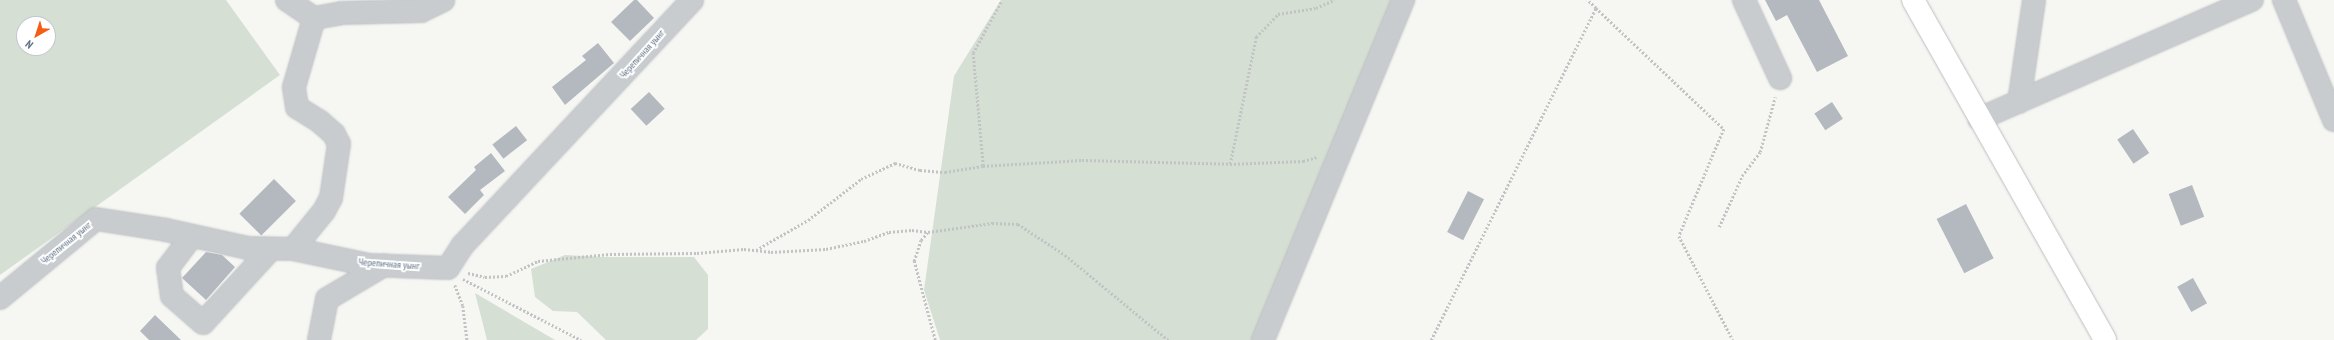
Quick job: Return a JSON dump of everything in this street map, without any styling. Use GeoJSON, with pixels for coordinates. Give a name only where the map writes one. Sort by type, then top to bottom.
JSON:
{"type":"FeatureCollection","features":[{"type":"Feature","properties":{"kind":"main road"},"geometry":{"type":"LineString","coordinates":[[1913,0],[2105,340]]}},
{"type":"Feature","properties":{"kind":"street"},"geometry":{"type":"LineString","coordinates":[[287,0],[314,18],[341,13],[421,11],[444,0]]}},
{"type":"Feature","properties":{"kind":"street","name":"Черепичная уынг"},"geometry":{"type":"LineString","coordinates":[[0,298],[96,219],[192,236],[248,248],[293,249],[369,265],[448,268],[463,246],[692,0]]}},
{"type":"Feature","properties":{"kind":"street"},"geometry":{"type":"LineString","coordinates":[[1263,340],[1404,0]]}},
{"type":"Feature","properties":{"kind":"street"},"geometry":{"type":"LineString","coordinates":[[1744,0],[1780,78]]}},
{"type":"Feature","properties":{"kind":"street"},"geometry":{"type":"LineString","coordinates":[[2019,102],[2034,0]]}},
{"type":"Feature","properties":{"kind":"street"},"geometry":{"type":"LineString","coordinates":[[1979,119],[2252,0]]}},
{"type":"Feature","properties":{"kind":"street"},"geometry":{"type":"LineString","coordinates":[[2284,0],[2334,120]]}},
{"type":"Feature","properties":{"kind":"street"},"geometry":{"type":"LineString","coordinates":[[293,249],[324,211],[331,198],[339,144],[334,134],[319,121],[297,107],[294,87],[314,18]]}},
{"type":"Feature","properties":{"kind":"street"},"geometry":{"type":"LineString","coordinates":[[192,236],[168,268],[172,296],[203,323],[271,249]]}},
{"type":"Feature","properties":{"kind":"street"},"geometry":{"type":"LineString","coordinates":[[319,340],[327,299],[384,265]]}},
{"type":"Feature","properties":{"kind":"path"},"geometry":{"type":"LineString","coordinates":[[983,166],[973,53],[1002,0]]}},
{"type":"Feature","properties":{"kind":"path"},"geometry":{"type":"LineString","coordinates":[[1230,164],[1256,37],[1278,14],[1316,8],[1334,0]]}},
{"type":"Feature","properties":{"kind":"path"},"geometry":{"type":"LineString","coordinates":[[1587,0],[1724,129],[1679,236],[1733,340]]}},
{"type":"Feature","properties":{"kind":"path"},"geometry":{"type":"LineString","coordinates":[[1431,340],[1596,8]]}},
{"type":"Feature","properties":{"kind":"path"},"geometry":{"type":"LineString","coordinates":[[1719,227],[1742,176],[1760,152],[1780,78]]}},
{"type":"Feature","properties":{"kind":"path"},"geometry":{"type":"LineString","coordinates":[[756,250],[808,220],[861,179],[895,163],[920,170],[945,172],[983,166],[1082,160],[1230,164],[1303,161],[1343,150]]}},
{"type":"Feature","properties":{"kind":"path"},"geometry":{"type":"LineString","coordinates":[[448,268],[485,277],[506,276],[538,261],[610,254],[756,250],[771,252],[826,249],[864,241],[889,232],[912,230],[928,232],[992,223],[1018,224],[1065,255],[1168,340]]}},
{"type":"Feature","properties":{"kind":"path"},"geometry":{"type":"LineString","coordinates":[[928,232],[921,240],[914,261],[935,340]]}},
{"type":"Feature","properties":{"kind":"path"},"geometry":{"type":"LineString","coordinates":[[448,268],[463,306],[467,340]]}},
{"type":"Feature","properties":{"kind":"path"},"geometry":{"type":"LineString","coordinates":[[448,268],[467,282],[581,340]]}},
{"type":"Feature","properties":{"kind":"shaded area"},"geometry":{"type":"Polygon","coordinates":[[[0,0],[226,0],[280,75],[0,275],[0,0]]]}},
{"type":"Feature","properties":{"kind":"shaded area"},"geometry":{"type":"Polygon","coordinates":[[[1001,0],[1392,0],[1254,340],[940,340],[924,290],[954,76],[1001,0]]]}},
{"type":"Feature","properties":{"kind":"shaded area"},"geometry":{"type":"Polygon","coordinates":[[[565,255],[603,257],[694,257],[708,275],[708,329],[696,340],[606,340],[577,312],[553,311],[535,297],[531,269],[565,255]]]}},
{"type":"Feature","properties":{"kind":"shaded area"},"geometry":{"type":"Polygon","coordinates":[[[475,293],[555,340],[487,340],[475,293]]]}},
{"type":"Feature","properties":{"kind":"building"},"geometry":{"type":"Polygon","coordinates":[[[634,0],[637,0],[654,18],[630,41],[611,22],[634,0]]]}},
{"type":"Feature","properties":{"kind":"building"},"geometry":{"type":"Polygon","coordinates":[[[1765,0],[1819,0],[1848,56],[1817,72],[1787,15],[1776,21],[1765,0]]]}},
{"type":"Feature","properties":{"kind":"building"},"geometry":{"type":"Polygon","coordinates":[[[598,43],[614,63],[565,105],[552,87],[586,60],[582,56],[598,43]]]}},
{"type":"Feature","properties":{"kind":"building"},"geometry":{"type":"Polygon","coordinates":[[[649,92],[665,109],[646,126],[631,109],[649,92]]]}},
{"type":"Feature","properties":{"kind":"building"},"geometry":{"type":"Polygon","coordinates":[[[1832,102],[1843,119],[1825,130],[1814,113],[1832,102]]]}},
{"type":"Feature","properties":{"kind":"building"},"geometry":{"type":"Polygon","coordinates":[[[516,126],[527,140],[503,159],[492,144],[516,126]]]}},
{"type":"Feature","properties":{"kind":"building"},"geometry":{"type":"Polygon","coordinates":[[[2133,129],[2149,153],[2133,164],[2117,140],[2133,129]]]}},
{"type":"Feature","properties":{"kind":"building"},"geometry":{"type":"Polygon","coordinates":[[[491,153],[505,171],[480,190],[484,195],[465,214],[448,197],[476,170],[474,167],[491,153]]]}},
{"type":"Feature","properties":{"kind":"building"},"geometry":{"type":"Polygon","coordinates":[[[274,179],[296,201],[261,236],[239,214],[274,179]]]}},
{"type":"Feature","properties":{"kind":"building"},"geometry":{"type":"Polygon","coordinates":[[[2192,185],[2204,217],[2181,226],[2169,194],[2192,185]]]}},
{"type":"Feature","properties":{"kind":"building"},"geometry":{"type":"Polygon","coordinates":[[[1468,191],[1484,199],[1463,240],[1447,232],[1468,191]]]}},
{"type":"Feature","properties":{"kind":"building"},"geometry":{"type":"Polygon","coordinates":[[[1966,204],[1994,258],[1964,273],[1937,219],[1966,204]]]}},
{"type":"Feature","properties":{"kind":"building"},"geometry":{"type":"Polygon","coordinates":[[[206,252],[222,255],[235,267],[206,300],[182,278],[206,252]]]}},
{"type":"Feature","properties":{"kind":"building"},"geometry":{"type":"Polygon","coordinates":[[[2193,278],[2207,303],[2191,312],[2177,287],[2193,278]]]}},
{"type":"Feature","properties":{"kind":"building"},"geometry":{"type":"Polygon","coordinates":[[[155,315],[181,340],[149,340],[140,331],[155,315]]]}}]}
